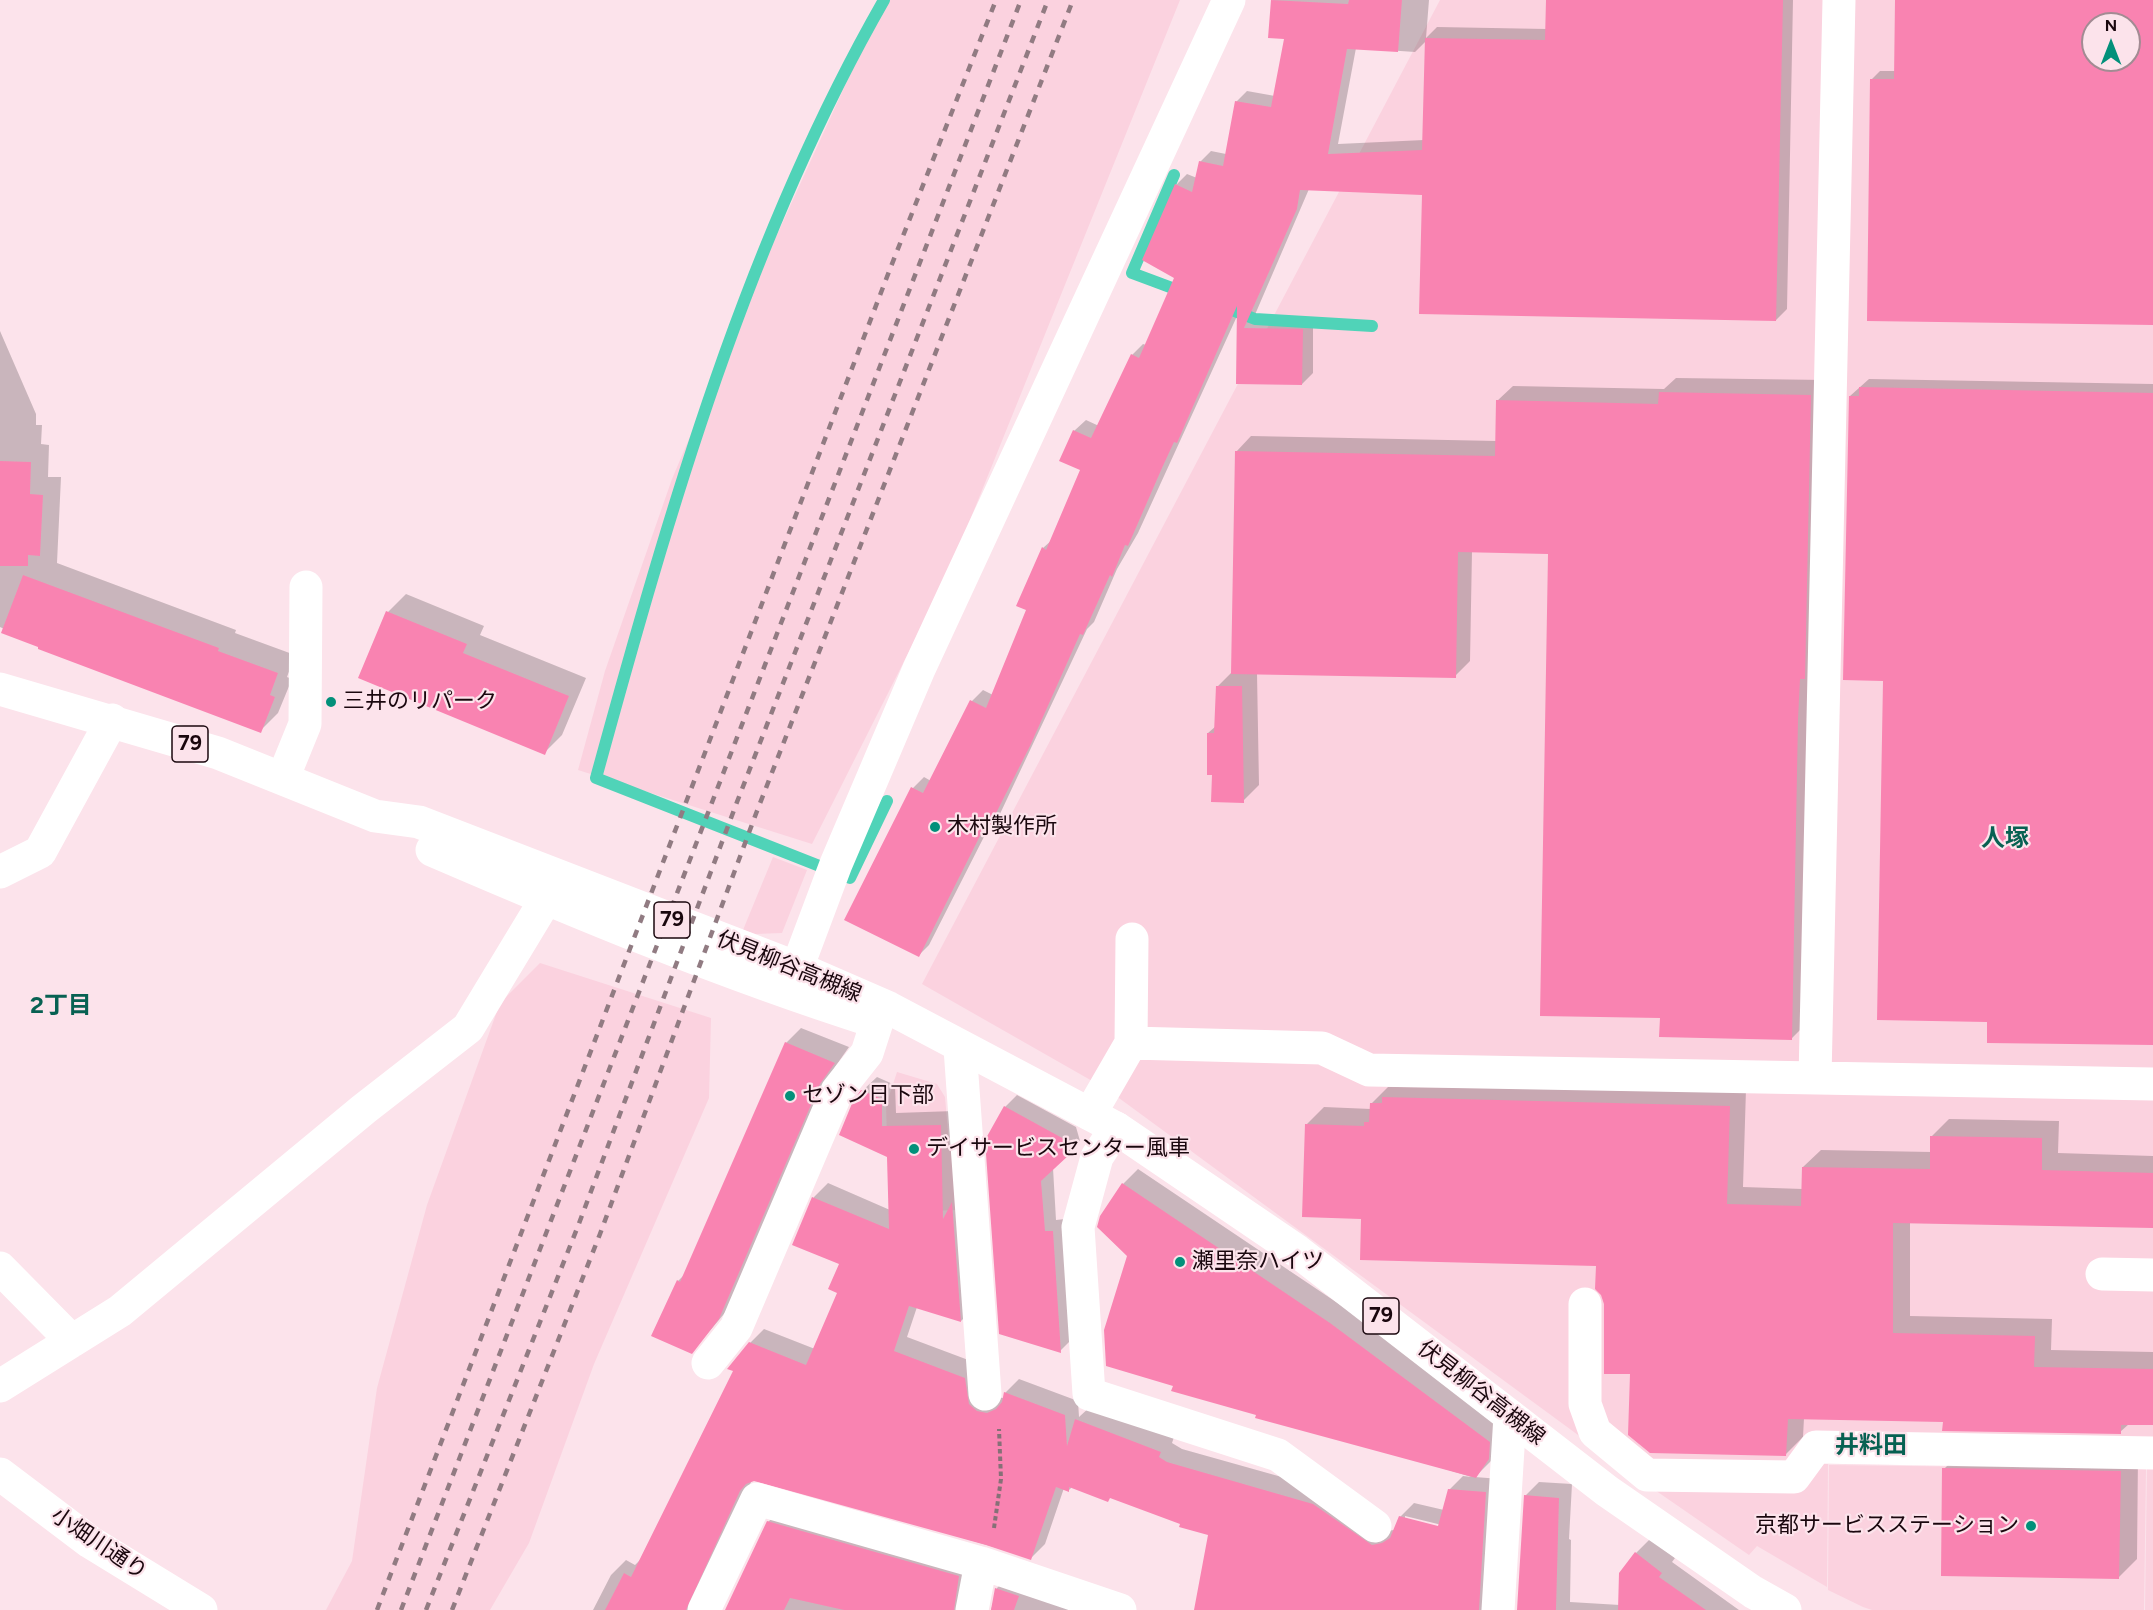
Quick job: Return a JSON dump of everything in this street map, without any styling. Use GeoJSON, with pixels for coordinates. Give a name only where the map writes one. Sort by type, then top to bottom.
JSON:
{"type":"FeatureCollection","features":[{"type":"Feature","properties":{"kind":"street"},"geometry":{"type":"LineString","coordinates":[[797,968],[833,872],[919,669],[1229,0]]}},
{"type":"Feature","properties":{"kind":"street"},"geometry":{"type":"LineString","coordinates":[[1815,1078],[1839,0]]}},
{"type":"Feature","properties":{"kind":"street"},"geometry":{"type":"LineString","coordinates":[[283,778],[304,724],[306,587]]}},
{"type":"Feature","properties":{"kind":"street","name":"伏見柳谷高槻線"},"geometry":{"type":"LineString","coordinates":[[0,689],[112,720],[218,753],[375,816],[407,839],[546,899],[794,996],[960,1048]]}},
{"type":"Feature","properties":{"kind":"street"},"geometry":{"type":"LineString","coordinates":[[0,872],[40,852],[112,720]]}},
{"type":"Feature","properties":{"kind":"street","name":"伏見柳谷高槻線"},"geometry":{"type":"LineString","coordinates":[[375,816],[419,822],[797,968],[889,1008],[960,1048],[1031,1081],[1103,1121],[1297,1251],[1607,1491],[1754,1592],[1785,1610]]}},
{"type":"Feature","properties":{"kind":"street"},"geometry":{"type":"LineString","coordinates":[[0,1386],[120,1311],[363,1109],[468,1028],[546,899]]}},
{"type":"Feature","properties":{"kind":"street"},"geometry":{"type":"LineString","coordinates":[[1132,939],[1131,1043],[1103,1121],[1097,1157],[1078,1227],[1089,1394],[1278,1455],[1375,1526]]}},
{"type":"Feature","properties":{"kind":"street"},"geometry":{"type":"LineString","coordinates":[[708,1363],[736,1328],[837,1091],[867,1053],[877,1022]]}},
{"type":"Feature","properties":{"kind":"street"},"geometry":{"type":"LineString","coordinates":[[1131,1043],[1322,1048],[1369,1070],[2153,1083]]}},
{"type":"Feature","properties":{"kind":"street"},"geometry":{"type":"LineString","coordinates":[[960,1048],[985,1394]]}},
{"type":"Feature","properties":{"kind":"street"},"geometry":{"type":"LineString","coordinates":[[0,1268],[72,1341]]}},
{"type":"Feature","properties":{"kind":"street"},"geometry":{"type":"LineString","coordinates":[[2102,1274],[2153,1275]]}},
{"type":"Feature","properties":{"kind":"street"},"geometry":{"type":"LineString","coordinates":[[1586,1304],[1586,1404],[1595,1431],[1647,1475],[1794,1477],[1816,1447],[2153,1453]]}},
{"type":"Feature","properties":{"kind":"street"},"geometry":{"type":"LineString","coordinates":[[1498,1610],[1510,1416]]}},
{"type":"Feature","properties":{"kind":"street","name":"小畑川通り"},"geometry":{"type":"LineString","coordinates":[[0,1474],[90,1542],[201,1610]]}},
{"type":"Feature","properties":{"kind":"street"},"geometry":{"type":"LineString","coordinates":[[704,1610],[757,1499],[981,1563],[1120,1610]]}},
{"type":"Feature","properties":{"kind":"street"},"geometry":{"type":"LineString","coordinates":[[972,1610],[981,1563]]}},
{"type":"Feature","properties":{"kind":"path"},"geometry":{"type":"LineString","coordinates":[[981,1563],[991,1545],[1002,1479],[998,1401],[985,1394]]}},
{"type":"Feature","properties":{"kind":"shaded area"},"geometry":{"type":"Polygon","coordinates":[[[884,0],[1180,0],[949,572],[812,844],[578,770],[605,671],[672,479],[755,283],[884,0]]]}},
{"type":"Feature","properties":{"kind":"shaded area"},"geometry":{"type":"Polygon","coordinates":[[[1440,0],[2153,0],[2153,1610],[2145,1610],[2147,1468],[1828,1464],[1827,1587],[1757,1546],[1749,1555],[1623,1468],[1108,1090],[922,984],[1440,0]]]}},
{"type":"Feature","properties":{"kind":"shaded area"},"geometry":{"type":"Polygon","coordinates":[[[773,857],[807,870],[782,933],[755,934],[743,930],[773,857]]]}},
{"type":"Feature","properties":{"kind":"shaded area"},"geometry":{"type":"Polygon","coordinates":[[[540,963],[711,1018],[709,1098],[594,1364],[529,1543],[490,1610],[326,1610],[352,1561],[377,1388],[427,1205],[500,1003],[540,963]]]}},
{"type":"Feature","properties":{"kind":"shaded area"},"geometry":{"type":"Polygon","coordinates":[[[897,1072],[937,1084],[945,1097],[949,1144],[960,1174],[961,1210],[889,1212],[886,1105],[897,1072]]]}},
{"type":"Feature","properties":{"kind":"shaded area"},"geometry":{"type":"Polygon","coordinates":[[[1829,1465],[2146,1469],[2144,1610],[1872,1610],[1863,1607],[1828,1590],[1829,1465]]]}},
{"type":"Feature","properties":{"kind":"building"},"geometry":{"type":"Polygon","coordinates":[[[1271,0],[1348,4],[1349,0],[1402,0],[1398,52],[1347,49],[1328,154],[1422,150],[1425,38],[1545,40],[1546,0],[1783,0],[1776,321],[1419,314],[1422,195],[1300,190],[1297,209],[1244,328],[1303,329],[1302,385],[1236,384],[1237,306],[1177,443],[1174,442],[1128,546],[1125,545],[1083,635],[1080,634],[1030,746],[988,829],[984,828],[919,957],[844,920],[911,787],[923,793],[970,700],[986,708],[1026,610],[1016,606],[1042,547],[1046,550],[1080,470],[1059,461],[1073,430],[1091,438],[1131,354],[1139,358],[1174,278],[1142,260],[1175,184],[1192,192],[1199,161],[1223,166],[1235,101],[1271,107],[1284,39],[1268,38],[1271,0]]]}},
{"type":"Feature","properties":{"kind":"building"},"geometry":{"type":"Polygon","coordinates":[[[1895,0],[2153,0],[2153,325],[1867,321],[1870,79],[1894,79],[1895,0]]]}},
{"type":"Feature","properties":{"kind":"building"},"geometry":{"type":"Polygon","coordinates":[[[1859,387],[2153,393],[2153,1045],[1987,1043],[1987,1022],[1877,1020],[1883,681],[1843,680],[1849,396],[1859,396],[1859,387]]]}},
{"type":"Feature","properties":{"kind":"building"},"geometry":{"type":"Polygon","coordinates":[[[1659,392],[1811,395],[1805,679],[1800,679],[1798,719],[1792,1040],[1659,1037],[1660,1018],[1540,1016],[1548,554],[1458,552],[1456,678],[1231,674],[1235,451],[1495,456],[1496,400],[1658,404],[1659,392]]]}},
{"type":"Feature","properties":{"kind":"building"},"geometry":{"type":"Polygon","coordinates":[[[0,461],[31,462],[30,494],[43,495],[40,556],[28,555],[28,566],[0,566],[0,461]]]}},
{"type":"Feature","properties":{"kind":"building"},"geometry":{"type":"Polygon","coordinates":[[[23,575],[219,648],[218,651],[278,673],[270,695],[275,697],[261,733],[1,633],[23,575]]]}},
{"type":"Feature","properties":{"kind":"building"},"geometry":{"type":"Polygon","coordinates":[[[386,611],[467,644],[463,653],[569,696],[545,755],[358,678],[386,611]]]}},
{"type":"Feature","properties":{"kind":"building"},"geometry":{"type":"Polygon","coordinates":[[[1216,686],[1242,686],[1244,803],[1211,802],[1212,775],[1207,775],[1207,733],[1214,733],[1216,686]]]}},
{"type":"Feature","properties":{"kind":"building"},"geometry":{"type":"Polygon","coordinates":[[[785,1042],[835,1063],[820,1084],[719,1319],[692,1354],[651,1336],[677,1280],[680,1282],[785,1042]]]}},
{"type":"Feature","properties":{"kind":"building"},"geometry":{"type":"Polygon","coordinates":[[[861,1090],[882,1099],[882,1126],[941,1125],[943,1219],[952,1202],[961,1322],[909,1306],[894,1351],[965,1378],[969,1404],[977,1411],[987,1413],[996,1409],[1002,1402],[1004,1392],[1065,1415],[1067,1446],[1075,1419],[1161,1452],[1159,1457],[1167,1462],[1313,1504],[1372,1545],[1390,1538],[1399,1516],[1438,1526],[1448,1489],[1486,1492],[1479,1610],[1194,1610],[1208,1535],[1179,1527],[1180,1524],[1110,1498],[1108,1502],[1069,1487],[1069,1492],[1056,1487],[1031,1560],[986,1545],[754,1481],[746,1484],[740,1491],[686,1610],[605,1610],[624,1573],[631,1577],[733,1371],[727,1369],[749,1342],[806,1365],[837,1293],[828,1289],[839,1264],[792,1245],[812,1197],[889,1229],[887,1157],[839,1135],[853,1101],[861,1090]]]}},
{"type":"Feature","properties":{"kind":"building"},"geometry":{"type":"Polygon","coordinates":[[[1382,1097],[1730,1106],[1727,1204],[1801,1206],[1802,1167],[1930,1169],[1930,1136],[2042,1138],[2042,1170],[2153,1173],[2153,1228],[1893,1223],[1893,1333],[2035,1336],[2034,1367],[2153,1369],[2153,1425],[2121,1425],[2121,1434],[1942,1431],[1943,1422],[1788,1419],[1786,1456],[1650,1453],[1628,1435],[1630,1374],[1604,1374],[1604,1304],[1601,1295],[1595,1289],[1596,1266],[1360,1260],[1361,1219],[1302,1217],[1305,1124],[1364,1126],[1364,1122],[1369,1122],[1370,1103],[1382,1103],[1382,1097]]]}},
{"type":"Feature","properties":{"kind":"building"},"geometry":{"type":"Polygon","coordinates":[[[1004,1106],[1064,1139],[1069,1155],[1041,1181],[1045,1231],[1053,1231],[1061,1353],[999,1334],[985,1140],[1004,1106]]]}},
{"type":"Feature","properties":{"kind":"building"},"geometry":{"type":"Polygon","coordinates":[[[1122,1183],[1330,1323],[1490,1442],[1489,1459],[1476,1478],[1255,1418],[1256,1415],[1171,1391],[1173,1386],[1106,1366],[1104,1330],[1127,1256],[1097,1227],[1100,1216],[1122,1183]]]}},
{"type":"Feature","properties":{"kind":"building","name":"京都サービスステーション"},"geometry":{"type":"Polygon","coordinates":[[[1942,1468],[2121,1471],[2119,1579],[1941,1576],[1942,1468]]]}},
{"type":"Feature","properties":{"kind":"building"},"geometry":{"type":"Polygon","coordinates":[[[1524,1495],[1559,1498],[1556,1610],[1517,1610],[1524,1495]]]}},
{"type":"Feature","properties":{"kind":"building"},"geometry":{"type":"Polygon","coordinates":[[[767,1521],[959,1576],[954,1610],[844,1610],[790,1598],[784,1610],[725,1610],[767,1521]]]}},
{"type":"Feature","properties":{"kind":"building"},"geometry":{"type":"Polygon","coordinates":[[[1635,1552],[1662,1573],[1659,1577],[1706,1610],[1618,1610],[1619,1573],[1635,1552]]]}},
{"type":"Feature","properties":{"kind":"building"},"geometry":{"type":"Polygon","coordinates":[[[995,1588],[1019,1596],[1014,1610],[991,1610],[995,1588]]]}},
{"type":"Feature","properties":{"kind":"waterway"},"geometry":{"type":"LineString","coordinates":[[884,0],[835,92],[791,186],[751,282],[683,478],[652,578],[596,778],[850,878],[887,801]]}},
{"type":"Feature","properties":{"kind":"waterway"},"geometry":{"type":"LineString","coordinates":[[1174,175],[1132,273],[1183,292]]}},
{"type":"Feature","properties":{"kind":"waterway"},"geometry":{"type":"LineString","coordinates":[[1219,305],[1255,319],[1372,326]]}},
{"type":"Feature","properties":{"kind":"railway"},"geometry":{"type":"LineString","coordinates":[[377,1610],[890,269],[996,0]]}},
{"type":"Feature","properties":{"kind":"railway"},"geometry":{"type":"LineString","coordinates":[[401,1610],[1021,0]]}},
{"type":"Feature","properties":{"kind":"railway"},"geometry":{"type":"LineString","coordinates":[[426,1610],[578,1226],[737,802],[1048,0]]}},
{"type":"Feature","properties":{"kind":"railway"},"geometry":{"type":"LineString","coordinates":[[452,1610],[600,1234],[757,811],[1073,0]]}},
{"type":"Feature","properties":{"kind":"place","name":"三井のリパーク"},"geometry":{"type":"Point","coordinates":[331,702]}},
{"type":"Feature","properties":{"kind":"place","name":"木村製作所"},"geometry":{"type":"Point","coordinates":[935,827]}},
{"type":"Feature","properties":{"kind":"place","name":"セゾン日下部"},"geometry":{"type":"Point","coordinates":[790,1096]}},
{"type":"Feature","properties":{"kind":"place","name":"デイサービスセンター風車"},"geometry":{"type":"Point","coordinates":[914,1149]}},
{"type":"Feature","properties":{"kind":"place","name":"瀬里奈ハイツ"},"geometry":{"type":"Point","coordinates":[1180,1262]}},
{"type":"Feature","properties":{"kind":"place","name":"京都サービスステーション"},"geometry":{"type":"Point","coordinates":[2031,1526]}},
{"type":"Feature","properties":{"kind":"district","name":"人塚"},"geometry":{"type":"Point","coordinates":[2005,839]}},
{"type":"Feature","properties":{"kind":"district","name":"2丁目"},"geometry":{"type":"Point","coordinates":[61,1006]}},
{"type":"Feature","properties":{"kind":"district","name":"井料田"},"geometry":{"type":"Point","coordinates":[1871,1446]}}]}
